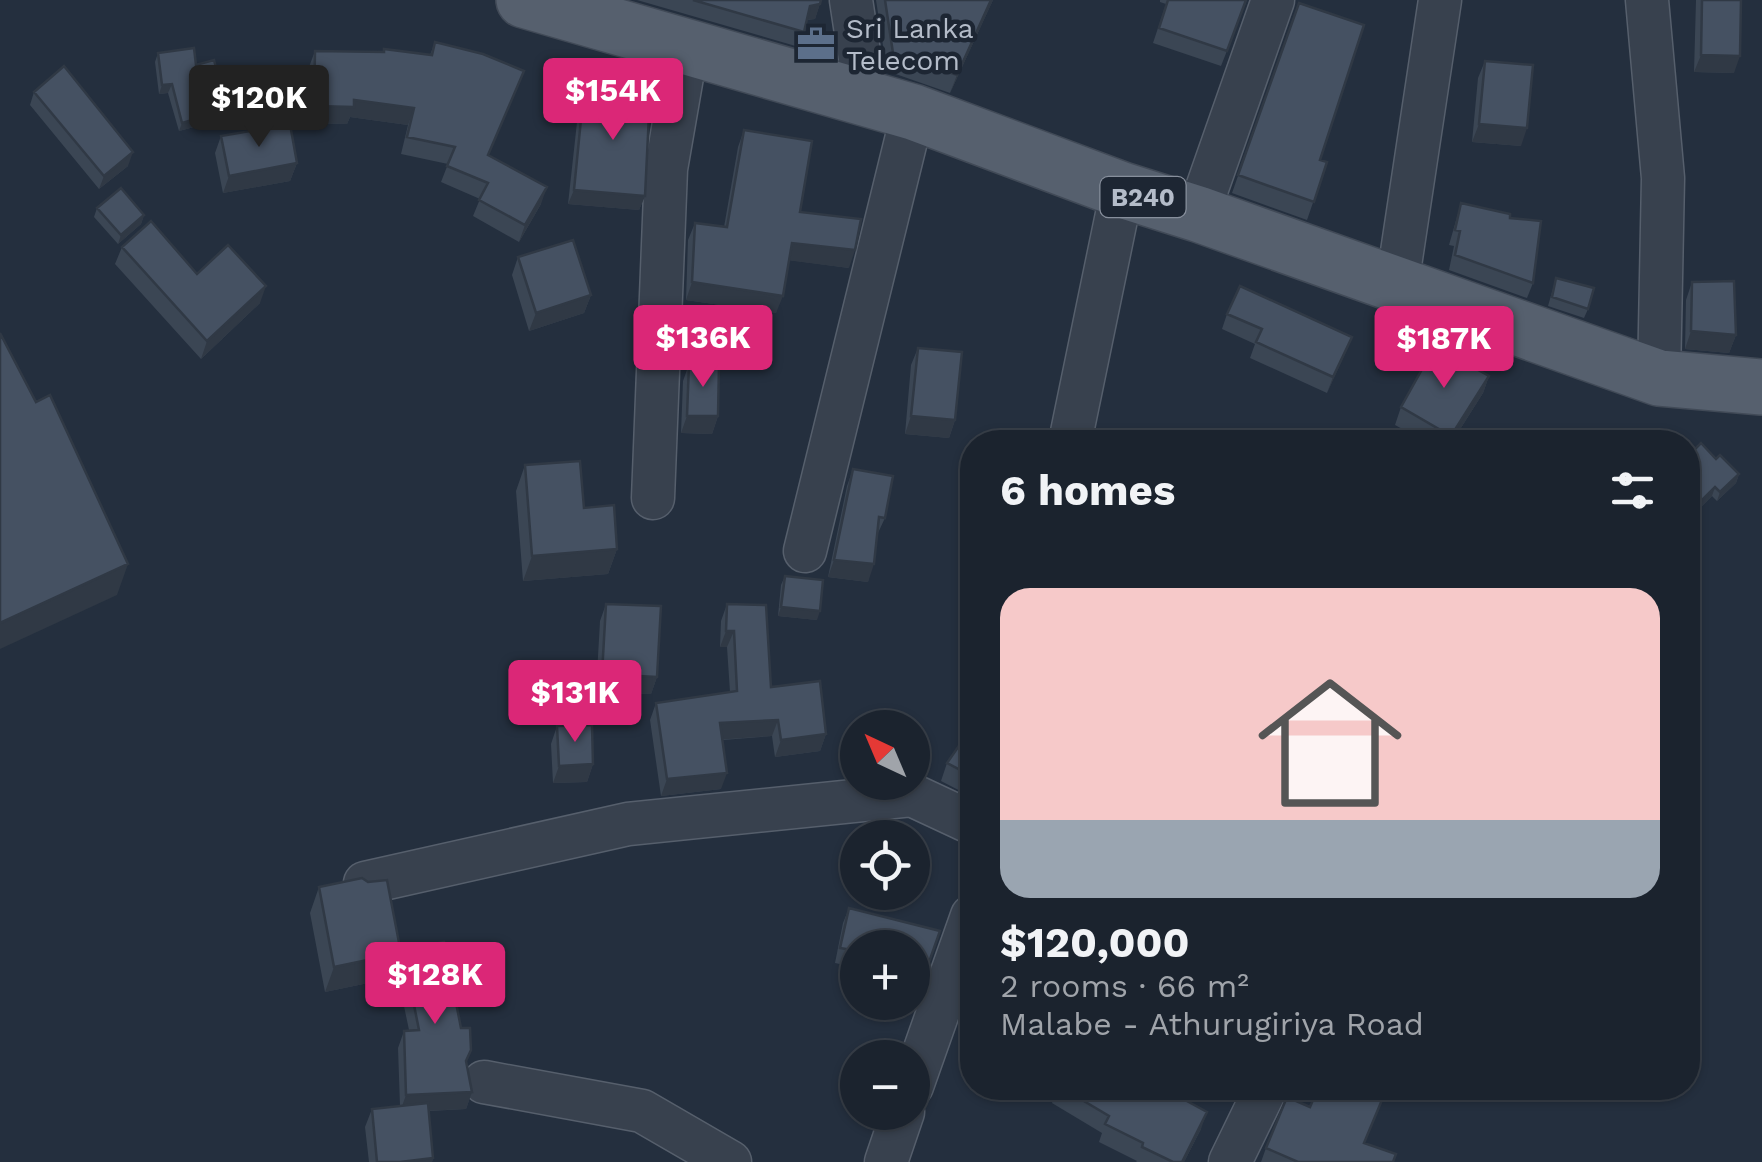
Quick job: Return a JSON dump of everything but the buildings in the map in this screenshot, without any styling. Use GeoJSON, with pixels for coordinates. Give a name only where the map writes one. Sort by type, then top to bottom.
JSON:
{"type":"FeatureCollection","features":[{"type":"Feature","properties":{"kind":"main road","name":"B240"},"geometry":{"type":"LineString","coordinates":[[524,0],[890,105],[1659,378],[1762,387]]}},
{"type":"Feature","properties":{"kind":"street"},"geometry":{"type":"LineString","coordinates":[[805,551],[890,105],[851,0]]}},
{"type":"Feature","properties":{"kind":"street"},"geometry":{"type":"LineString","coordinates":[[1198,214],[1273,0]]}},
{"type":"Feature","properties":{"kind":"street"},"geometry":{"type":"LineString","coordinates":[[1396,285],[1440,0]]}},
{"type":"Feature","properties":{"kind":"street"},"geometry":{"type":"LineString","coordinates":[[1648,0],[1663,178],[1659,378]]}},
{"type":"Feature","properties":{"kind":"street"},"geometry":{"type":"LineString","coordinates":[[653,498],[666,169],[687,48]]}},
{"type":"Feature","properties":{"kind":"street"},"geometry":{"type":"LineString","coordinates":[[1072,430],[1122,190]]}},
{"type":"Feature","properties":{"kind":"street"},"geometry":{"type":"LineString","coordinates":[[365,884],[628,824],[912,795],[960,817]]}},
{"type":"Feature","properties":{"kind":"street"},"geometry":{"type":"LineString","coordinates":[[928,1040],[960,950]]}},
{"type":"Feature","properties":{"kind":"street"},"geometry":{"type":"LineString","coordinates":[[484,1082],[642,1112],[730,1162]]}},
{"type":"Feature","properties":{"kind":"street"},"geometry":{"type":"LineString","coordinates":[[1230,1162],[1260,1100]]}},
{"type":"Feature","properties":{"kind":"street"},"geometry":{"type":"LineString","coordinates":[[886,1162],[897,1130]]}},
{"type":"Feature","properties":{"kind":"place","name":"Sri Lanka Telecom"},"geometry":{"type":"Point","coordinates":[816,44]}}]}
